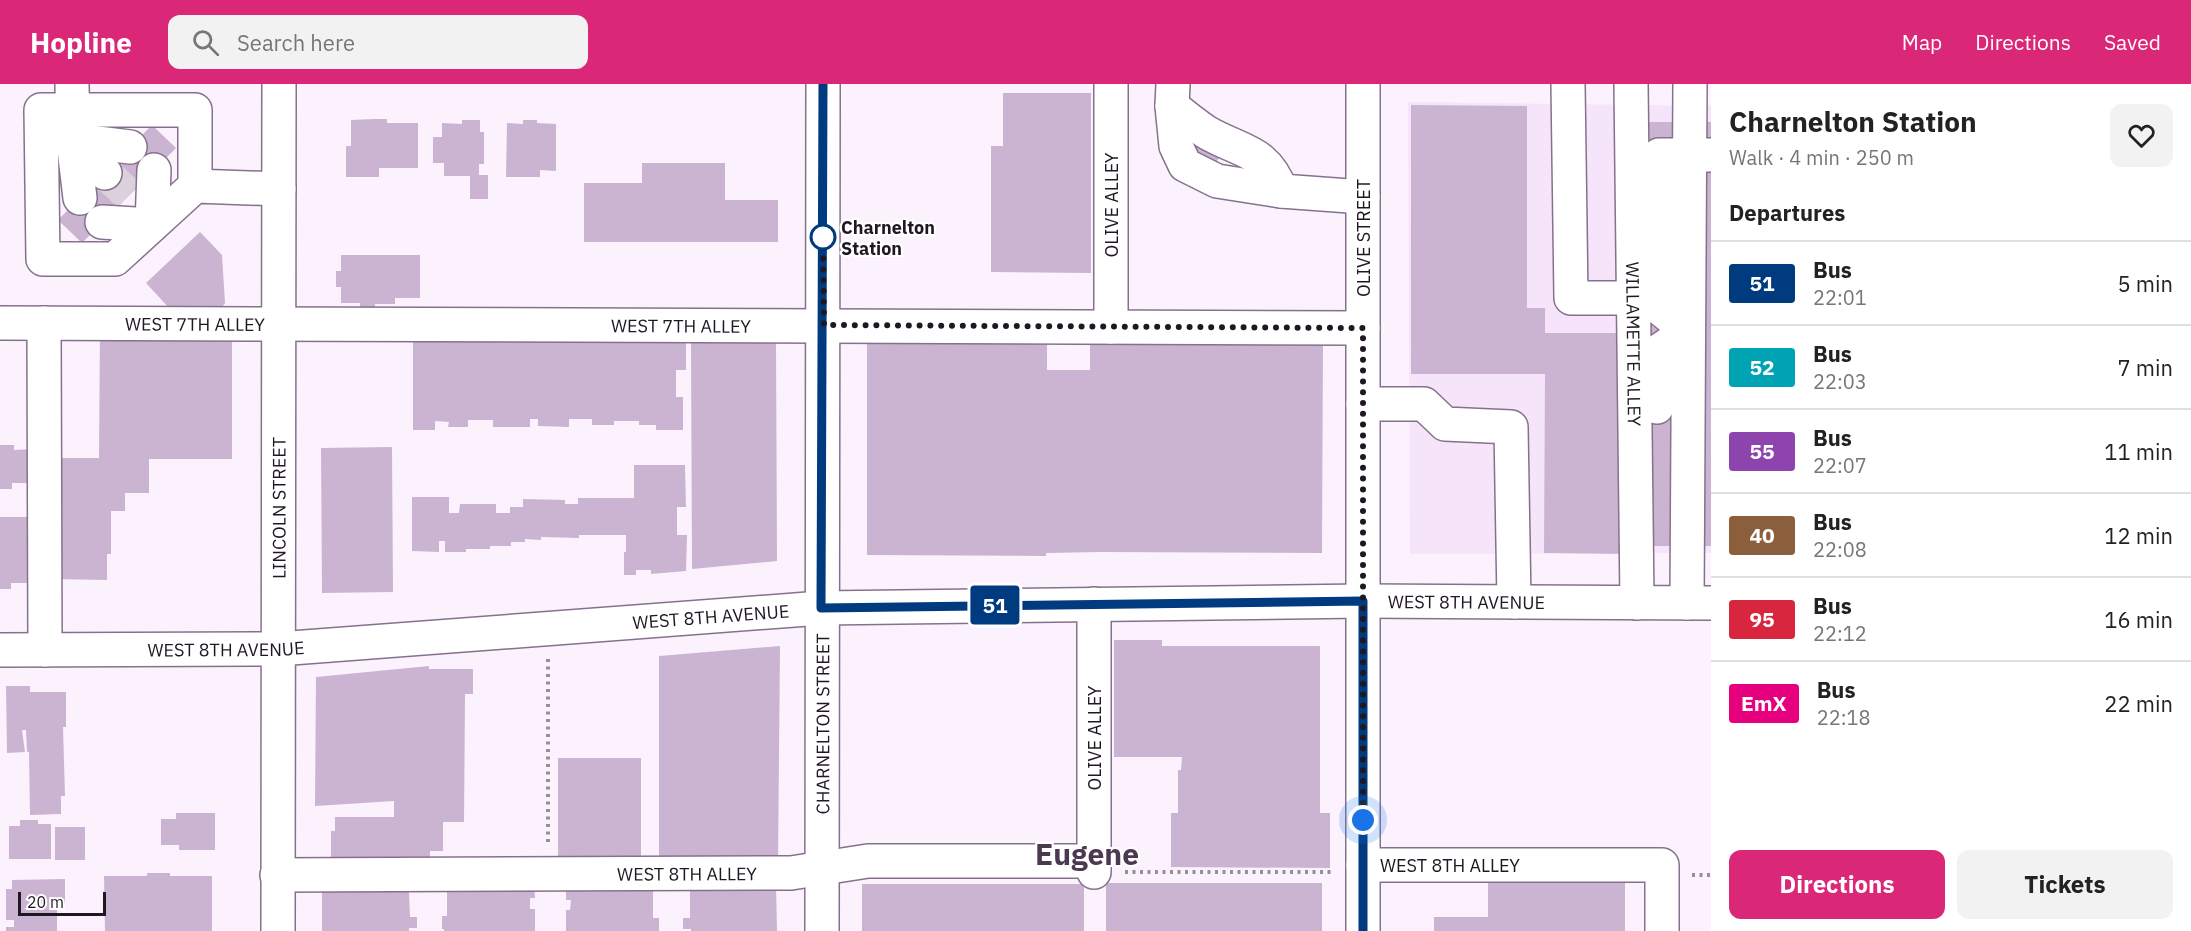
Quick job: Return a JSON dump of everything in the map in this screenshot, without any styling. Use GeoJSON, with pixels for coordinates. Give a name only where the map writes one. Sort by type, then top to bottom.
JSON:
{"type":"FeatureCollection","features":[{"type":"Feature","properties":{"kind":"street","name":"LINCOLN STREET"},"geometry":{"type":"LineString","coordinates":[[278,931],[279,84]]}},
{"type":"Feature","properties":{"kind":"street","name":"CHARNELTON STREET"},"geometry":{"type":"LineString","coordinates":[[822,931],[823,84]]}},
{"type":"Feature","properties":{"kind":"street","name":"OLIVE ALLEY"},"geometry":{"type":"LineString","coordinates":[[1111,84],[1111,327]]}},
{"type":"Feature","properties":{"kind":"street","name":"OLIVE STREET"},"geometry":{"type":"LineString","coordinates":[[1363,84],[1363,931]]}},
{"type":"Feature","properties":{"kind":"street"},"geometry":{"type":"LineString","coordinates":[[1568,84],[1571,298],[1633,298]]}},
{"type":"Feature","properties":{"kind":"street","name":"WILLAMETTE ALLEY"},"geometry":{"type":"LineString","coordinates":[[1631,84],[1637,603]]}},
{"type":"Feature","properties":{"kind":"street"},"geometry":{"type":"LineString","coordinates":[[1689,84],[1699,155],[1659,155],[1658,307],[1688,332],[1657,352],[1657,499],[1699,500],[1699,603]]}},
{"type":"Feature","properties":{"kind":"street"},"geometry":{"type":"LineString","coordinates":[[1172,95],[1206,131],[1264,161],[1276,176],[1281,191],[1363,197]]}},
{"type":"Feature","properties":{"kind":"street"},"geometry":{"type":"LineString","coordinates":[[195,186],[195,110],[41,110],[43,259],[115,259],[195,186],[279,189]]}},
{"type":"Feature","properties":{"kind":"street"},"geometry":{"type":"LineString","coordinates":[[72,111],[130,147]]}},
{"type":"Feature","properties":{"kind":"street"},"geometry":{"type":"LineString","coordinates":[[72,111],[105,172]]}},
{"type":"Feature","properties":{"kind":"street"},"geometry":{"type":"LineString","coordinates":[[72,111],[80,198]]}},
{"type":"Feature","properties":{"kind":"street"},"geometry":{"type":"LineString","coordinates":[[153,225],[154,170]]}},
{"type":"Feature","properties":{"kind":"street"},"geometry":{"type":"LineString","coordinates":[[129,195],[153,225]]}},
{"type":"Feature","properties":{"kind":"street"},"geometry":{"type":"LineString","coordinates":[[102,222],[153,225]]}},
{"type":"Feature","properties":{"kind":"street","name":"WEST 7TH ALLEY"},"geometry":{"type":"LineString","coordinates":[[0,322],[1363,328]]}},
{"type":"Feature","properties":{"kind":"street"},"geometry":{"type":"LineString","coordinates":[[44,322],[45,650]]}},
{"type":"Feature","properties":{"kind":"street"},"geometry":{"type":"LineString","coordinates":[[1363,404],[1424,404],[1445,424],[1511,427],[1514,602]]}},
{"type":"Feature","properties":{"kind":"street","name":"WEST 8TH AVENUE"},"geometry":{"type":"LineString","coordinates":[[0,650],[278,649],[821,608],[1363,601],[1699,603]]}},
{"type":"Feature","properties":{"kind":"street","name":"OLIVE ALLEY"},"geometry":{"type":"LineString","coordinates":[[1094,604],[1094,866]]}},
{"type":"Feature","properties":{"kind":"street","name":"WEST 8TH ALLEY"},"geometry":{"type":"LineString","coordinates":[[278,875],[791,873],[868,861],[1094,866]]}},
{"type":"Feature","properties":{"kind":"street","name":"WEST 8TH ALLEY"},"geometry":{"type":"LineString","coordinates":[[1363,865],[1662,865],[1662,931]]}},
{"type":"Feature","properties":{"kind":"path"},"geometry":{"type":"LineString","coordinates":[[548,873],[549,653]]}},
{"type":"Feature","properties":{"kind":"path","name":"WEST 8TH ALLEY"},"geometry":{"type":"LineString","coordinates":[[1094,866],[1335,872],[1363,865]]}},
{"type":"Feature","properties":{"kind":"shaded area"},"geometry":{"type":"Polygon","coordinates":[[[1408,102],[1711,106],[1711,553],[1410,554],[1408,102]]]}},
{"type":"Feature","properties":{"kind":"building"},"geometry":{"type":"Polygon","coordinates":[[[1003,93],[1091,93],[1091,273],[991,272],[991,146],[1003,146],[1003,93]]]}},
{"type":"Feature","properties":{"kind":"building"},"geometry":{"type":"Polygon","coordinates":[[[1411,105],[1527,106],[1527,308],[1545,308],[1545,333],[1626,333],[1626,554],[1544,553],[1545,374],[1411,374],[1411,105]]]}},
{"type":"Feature","properties":{"kind":"building"},"geometry":{"type":"Polygon","coordinates":[[[387,119],[387,123],[418,123],[418,168],[379,168],[379,177],[346,177],[346,146],[351,146],[351,120],[387,119]]]}},
{"type":"Feature","properties":{"kind":"building"},"geometry":{"type":"Polygon","coordinates":[[[462,120],[480,120],[480,132],[484,132],[484,164],[479,164],[479,175],[488,175],[488,199],[470,199],[470,176],[444,176],[444,163],[433,163],[433,137],[442,137],[442,123],[462,124],[462,120]]]}},
{"type":"Feature","properties":{"kind":"building"},"geometry":{"type":"Polygon","coordinates":[[[523,120],[556,124],[556,171],[540,170],[540,177],[506,177],[507,123],[523,124],[523,120]]]}},
{"type":"Feature","properties":{"kind":"building"},"geometry":{"type":"Polygon","coordinates":[[[1645,122],[1711,122],[1711,546],[1645,546],[1645,122]]]}},
{"type":"Feature","properties":{"kind":"building"},"geometry":{"type":"Polygon","coordinates":[[[152,125],[176,148],[82,243],[58,220],[152,125]]]}},
{"type":"Feature","properties":{"kind":"building"},"geometry":{"type":"Polygon","coordinates":[[[1199,137],[1224,146],[1216,164],[1195,155],[1193,150],[1199,137]]]}},
{"type":"Feature","properties":{"kind":"building"},"geometry":{"type":"Polygon","coordinates":[[[642,163],[725,163],[725,200],[778,200],[778,242],[584,242],[584,183],[642,183],[642,163]]]}},
{"type":"Feature","properties":{"kind":"building"},"geometry":{"type":"Polygon","coordinates":[[[200,232],[222,255],[225,303],[220,310],[170,309],[146,283],[200,232]]]}},
{"type":"Feature","properties":{"kind":"building"},"geometry":{"type":"Polygon","coordinates":[[[341,255],[420,255],[420,298],[395,298],[395,304],[375,304],[375,308],[360,308],[360,303],[341,303],[341,287],[336,287],[336,271],[341,271],[341,255]]]}},
{"type":"Feature","properties":{"kind":"building"},"geometry":{"type":"Polygon","coordinates":[[[100,330],[232,330],[232,459],[149,459],[149,493],[125,493],[125,511],[111,511],[111,554],[107,554],[107,580],[55,579],[55,458],[99,458],[100,330]]]}},
{"type":"Feature","properties":{"kind":"building"},"geometry":{"type":"Polygon","coordinates":[[[413,335],[686,337],[686,370],[676,370],[676,397],[683,397],[683,430],[656,430],[656,425],[639,425],[639,421],[614,421],[614,425],[592,425],[592,419],[569,419],[569,427],[538,426],[538,419],[530,419],[530,427],[493,427],[493,420],[468,420],[468,427],[448,427],[449,422],[435,421],[435,430],[413,430],[413,335]]]}},
{"type":"Feature","properties":{"kind":"building"},"geometry":{"type":"Polygon","coordinates":[[[867,337],[1047,337],[1047,370],[1090,370],[1090,341],[1323,341],[1322,553],[1101,552],[1046,553],[1046,556],[867,555],[867,337]]]}},
{"type":"Feature","properties":{"kind":"building"},"geometry":{"type":"Polygon","coordinates":[[[776,342],[777,561],[692,569],[691,343],[776,342]]]}},
{"type":"Feature","properties":{"kind":"building"},"geometry":{"type":"Polygon","coordinates":[[[0,445],[14,445],[14,450],[33,449],[34,483],[12,483],[12,489],[0,489],[0,445]]]}},
{"type":"Feature","properties":{"kind":"building"},"geometry":{"type":"Polygon","coordinates":[[[392,447],[393,592],[322,593],[321,448],[392,447]]]}},
{"type":"Feature","properties":{"kind":"building"},"geometry":{"type":"Polygon","coordinates":[[[634,465],[685,465],[686,507],[677,507],[677,535],[687,535],[686,571],[651,574],[651,570],[636,570],[636,575],[624,575],[626,535],[579,535],[579,538],[541,537],[541,540],[525,539],[525,542],[511,542],[511,546],[466,549],[466,552],[445,552],[445,541],[439,541],[439,552],[412,551],[412,497],[449,497],[449,513],[459,513],[460,504],[496,504],[496,513],[510,513],[510,507],[523,507],[523,499],[565,500],[565,504],[578,504],[578,498],[634,498],[634,465]]]}},
{"type":"Feature","properties":{"kind":"building"},"geometry":{"type":"Polygon","coordinates":[[[0,517],[31,517],[31,583],[11,583],[11,589],[0,589],[0,517]]]}},
{"type":"Feature","properties":{"kind":"building"},"geometry":{"type":"Polygon","coordinates":[[[1114,640],[1162,640],[1162,646],[1320,646],[1320,813],[1330,813],[1330,868],[1171,867],[1171,813],[1178,813],[1178,770],[1181,770],[1182,757],[1114,757],[1114,640]]]}},
{"type":"Feature","properties":{"kind":"building"},"geometry":{"type":"Polygon","coordinates":[[[780,646],[778,865],[659,864],[659,656],[780,646]]]}},
{"type":"Feature","properties":{"kind":"building"},"geometry":{"type":"Polygon","coordinates":[[[429,666],[429,669],[473,669],[473,694],[465,694],[464,822],[443,822],[443,851],[430,851],[430,861],[331,861],[331,831],[335,831],[335,817],[394,817],[394,801],[315,806],[316,677],[429,666]]]}},
{"type":"Feature","properties":{"kind":"building"},"geometry":{"type":"Polygon","coordinates":[[[6,686],[30,686],[30,692],[66,692],[66,727],[63,727],[65,796],[61,796],[61,814],[30,815],[29,752],[27,752],[26,730],[22,730],[25,752],[7,753],[6,686]]]}},
{"type":"Feature","properties":{"kind":"building"},"geometry":{"type":"Polygon","coordinates":[[[558,758],[641,758],[641,861],[558,862],[558,758]]]}},
{"type":"Feature","properties":{"kind":"building"},"geometry":{"type":"Polygon","coordinates":[[[176,813],[215,813],[215,850],[179,850],[179,845],[161,845],[161,819],[176,819],[176,813]]]}},
{"type":"Feature","properties":{"kind":"building"},"geometry":{"type":"Polygon","coordinates":[[[20,820],[38,820],[38,824],[51,824],[51,859],[9,859],[9,826],[20,826],[20,820]]]}},
{"type":"Feature","properties":{"kind":"building"},"geometry":{"type":"Polygon","coordinates":[[[55,827],[85,827],[85,860],[55,860],[55,827]]]}},
{"type":"Feature","properties":{"kind":"building"},"geometry":{"type":"Polygon","coordinates":[[[147,873],[170,873],[170,876],[212,876],[212,931],[105,931],[104,876],[147,876],[147,873]]]}},
{"type":"Feature","properties":{"kind":"building"},"geometry":{"type":"Polygon","coordinates":[[[65,879],[65,904],[57,905],[57,931],[6,931],[6,927],[14,927],[14,920],[6,920],[6,889],[12,889],[12,880],[65,879]]]}},
{"type":"Feature","properties":{"kind":"building"},"geometry":{"type":"Polygon","coordinates":[[[1488,880],[1625,880],[1625,931],[1434,931],[1434,917],[1488,917],[1488,880]]]}},
{"type":"Feature","properties":{"kind":"building"},"geometry":{"type":"Polygon","coordinates":[[[447,882],[534,882],[535,898],[530,898],[530,909],[535,909],[535,931],[444,931],[442,916],[447,916],[447,882]]]}},
{"type":"Feature","properties":{"kind":"building"},"geometry":{"type":"Polygon","coordinates":[[[1106,883],[1322,883],[1322,931],[1106,931],[1106,883]]]}},
{"type":"Feature","properties":{"kind":"building"},"geometry":{"type":"Polygon","coordinates":[[[566,884],[653,884],[653,918],[659,918],[659,931],[566,931],[566,910],[570,910],[571,900],[566,900],[566,884]]]}},
{"type":"Feature","properties":{"kind":"building"},"geometry":{"type":"Polygon","coordinates":[[[690,884],[776,885],[777,931],[691,931],[691,929],[683,929],[683,918],[690,918],[690,884]]]}},
{"type":"Feature","properties":{"kind":"building"},"geometry":{"type":"Polygon","coordinates":[[[862,884],[1084,884],[1084,931],[862,931],[862,884]]]}},
{"type":"Feature","properties":{"kind":"building"},"geometry":{"type":"Polygon","coordinates":[[[322,891],[409,892],[410,917],[417,917],[417,928],[409,928],[409,931],[322,931],[322,891]]]}},
{"type":"Feature","properties":{"kind":"tunnel"},"geometry":{"type":"LineString","coordinates":[[105,173],[129,195]]}},
{"type":"Feature","properties":{"kind":"bus line","name":"51"},"geometry":{"type":"LineString","coordinates":[[823,84],[824,325],[821,608],[1363,601],[1363,931]]}},
{"type":"Feature","properties":{"kind":"place","name":"Charnelton Station"},"geometry":{"type":"Point","coordinates":[823,237]}},
{"type":"Feature","properties":{"kind":"district","name":"Eugene"},"geometry":{"type":"Point","coordinates":[1087,853]}},
{"type":"Feature","properties":{"kind":"route"},"geometry":{"type":"LineString","coordinates":[[823,237],[824,325],[1363,328],[1363,820]]}}]}
